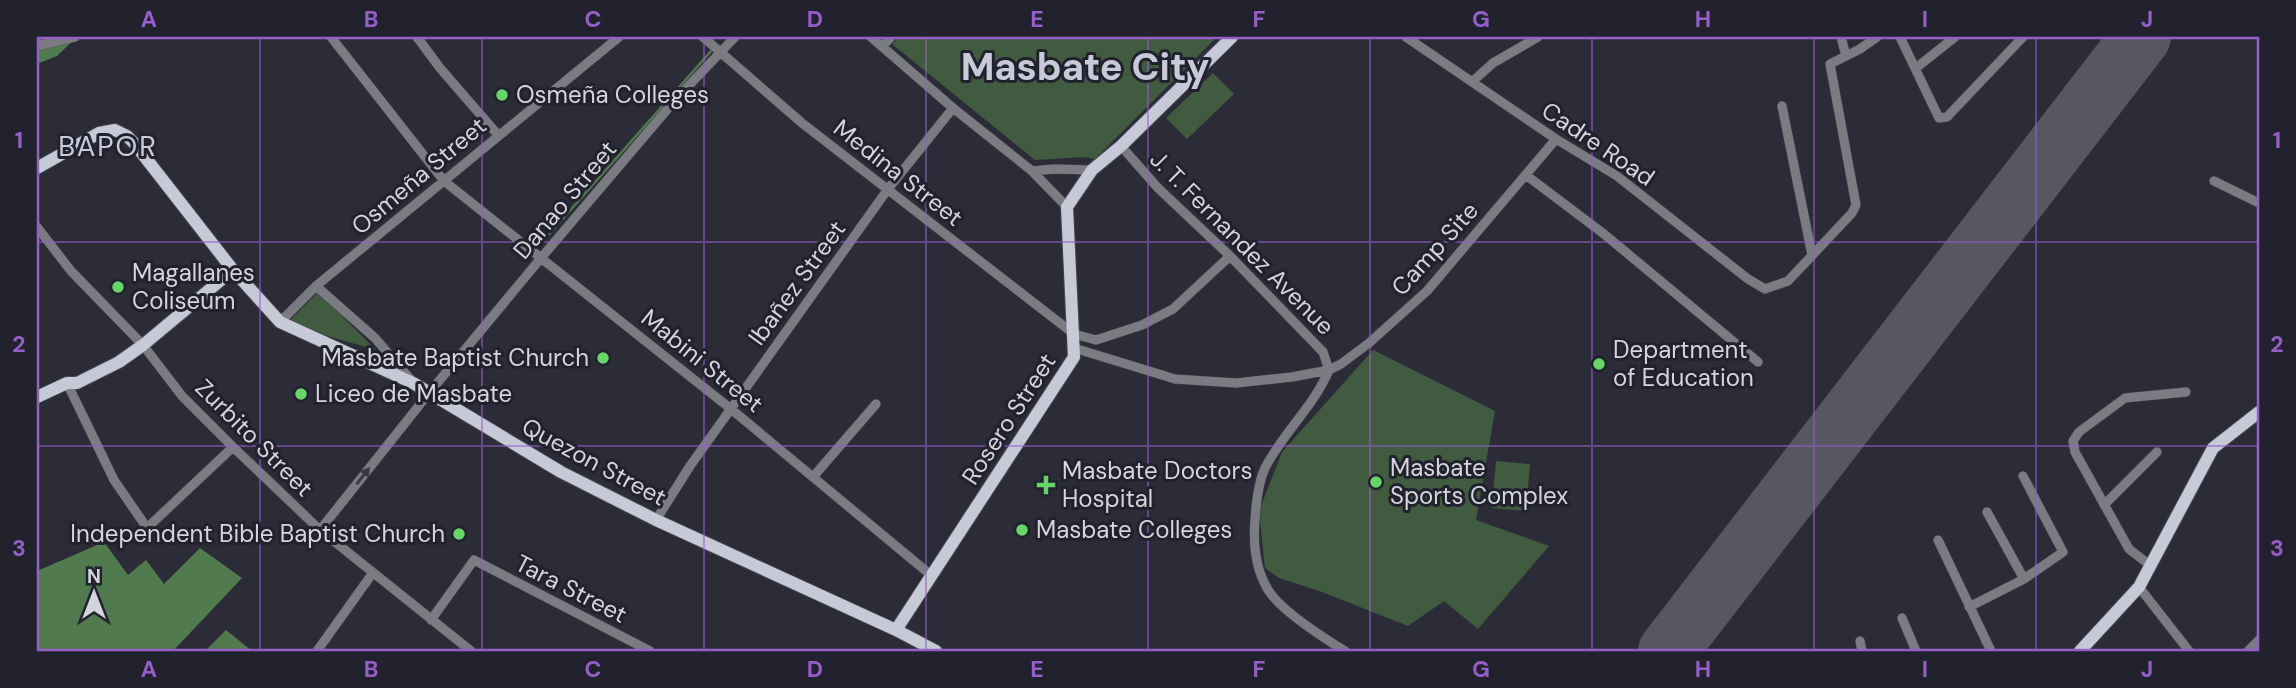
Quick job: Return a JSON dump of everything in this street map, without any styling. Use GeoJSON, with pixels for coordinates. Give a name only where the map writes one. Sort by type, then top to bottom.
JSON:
{"type":"FeatureCollection","features":[{"type":"Feature","properties":{"kind":"main road"},"geometry":{"type":"LineString","coordinates":[[1067,207],[1092,170],[1121,146],[1232,37]]}},
{"type":"Feature","properties":{"kind":"main road","name":"Quezon Street"},"geometry":{"type":"LineString","coordinates":[[37,169],[99,133],[114,130],[121,132],[142,153],[233,270],[280,323],[413,383],[561,472],[656,520],[897,630],[936,651]]}},
{"type":"Feature","properties":{"kind":"main road","name":"Rosero Street"},"geometry":{"type":"LineString","coordinates":[[897,630],[1074,357],[1067,207]]}},
{"type":"Feature","properties":{"kind":"main road"},"geometry":{"type":"LineString","coordinates":[[37,406],[118,362],[143,345],[233,270]]}},
{"type":"Feature","properties":{"kind":"main road"},"geometry":{"type":"LineString","coordinates":[[37,397],[72,385]]}},
{"type":"Feature","properties":{"kind":"main road"},"geometry":{"type":"LineString","coordinates":[[2080,651],[2139,587],[2213,448],[2259,412]]}},
{"type":"Feature","properties":{"kind":"street"},"geometry":{"type":"LineString","coordinates":[[37,46],[75,37]]}},
{"type":"Feature","properties":{"kind":"street","name":"Mabini Street"},"geometry":{"type":"LineString","coordinates":[[331,37],[444,181],[731,409],[932,576]]}},
{"type":"Feature","properties":{"kind":"street"},"geometry":{"type":"LineString","coordinates":[[418,37],[440,68],[498,135]]}},
{"type":"Feature","properties":{"kind":"street","name":"Osmeña Street"},"geometry":{"type":"LineString","coordinates":[[280,323],[316,286],[619,37]]}},
{"type":"Feature","properties":{"kind":"street","name":"Medina Street"},"geometry":{"type":"LineString","coordinates":[[703,37],[802,122],[1074,334]]}},
{"type":"Feature","properties":{"kind":"street","name":"Danao Street"},"geometry":{"type":"LineString","coordinates":[[320,530],[541,258],[676,99],[735,37]]}},
{"type":"Feature","properties":{"kind":"street"},"geometry":{"type":"LineString","coordinates":[[871,37],[953,108],[1032,171],[1067,207]]}},
{"type":"Feature","properties":{"kind":"street"},"geometry":{"type":"LineString","coordinates":[[882,47],[891,37]]}},
{"type":"Feature","properties":{"kind":"street","name":"Cadre Road"},"geometry":{"type":"LineString","coordinates":[[1406,37],[1556,139],[1617,176],[1748,279],[1765,289],[1787,281],[1812,255]]}},
{"type":"Feature","properties":{"kind":"street"},"geometry":{"type":"LineString","coordinates":[[1473,81],[1493,63],[1538,37]]}},
{"type":"Feature","properties":{"kind":"street"},"geometry":{"type":"LineString","coordinates":[[1841,37],[1846,56]]}},
{"type":"Feature","properties":{"kind":"street"},"geometry":{"type":"LineString","coordinates":[[1812,255],[1852,213],[1856,205],[1830,64],[1877,37]]}},
{"type":"Feature","properties":{"kind":"street"},"geometry":{"type":"LineString","coordinates":[[1900,37],[1938,118],[1943,119],[2023,37]]}},
{"type":"Feature","properties":{"kind":"street"},"geometry":{"type":"LineString","coordinates":[[1916,68],[1955,37]]}},
{"type":"Feature","properties":{"kind":"street"},"geometry":{"type":"LineString","coordinates":[[1782,106],[1812,255]]}},
{"type":"Feature","properties":{"kind":"street","name":"Ibañez Street"},"geometry":{"type":"LineString","coordinates":[[656,520],[690,466],[888,189],[953,108]]}},
{"type":"Feature","properties":{"kind":"street","name":"Camp Site"},"geometry":{"type":"LineString","coordinates":[[1329,369],[1341,364],[1368,344],[1427,291],[1556,139]]}},
{"type":"Feature","properties":{"kind":"street","name":"J. T. Fernandez Avenue"},"geometry":{"type":"LineString","coordinates":[[1121,146],[1158,188],[1230,256],[1324,352],[1329,369]]}},
{"type":"Feature","properties":{"kind":"street"},"geometry":{"type":"LineString","coordinates":[[1032,171],[1092,170]]}},
{"type":"Feature","properties":{"kind":"street"},"geometry":{"type":"LineString","coordinates":[[1526,174],[1604,234],[1758,362]]}},
{"type":"Feature","properties":{"kind":"street"},"geometry":{"type":"LineString","coordinates":[[2214,181],[2259,203]]}},
{"type":"Feature","properties":{"kind":"street","name":"Zurbito Street"},"geometry":{"type":"LineString","coordinates":[[37,227],[71,271],[143,345],[182,396],[233,447],[320,530],[471,651]]}},
{"type":"Feature","properties":{"kind":"street"},"geometry":{"type":"LineString","coordinates":[[1074,334],[1096,340],[1142,325],[1173,309],[1230,256]]}},
{"type":"Feature","properties":{"kind":"street"},"geometry":{"type":"LineString","coordinates":[[316,286],[375,338],[413,383]]}},
{"type":"Feature","properties":{"kind":"street"},"geometry":{"type":"LineString","coordinates":[[1091,354],[1096,340]]}},
{"type":"Feature","properties":{"kind":"street"},"geometry":{"type":"LineString","coordinates":[[1074,348],[1175,379],[1236,383],[1292,377],[1329,369]]}},
{"type":"Feature","properties":{"kind":"street"},"geometry":{"type":"LineString","coordinates":[[1329,369],[1322,386],[1265,469],[1256,502],[1253,542],[1259,570],[1268,590],[1314,632],[1345,651]]}},
{"type":"Feature","properties":{"kind":"street"},"geometry":{"type":"LineString","coordinates":[[72,385],[114,480],[147,528],[233,447]]}},
{"type":"Feature","properties":{"kind":"street"},"geometry":{"type":"LineString","coordinates":[[2151,566],[2129,549],[2076,452],[2073,441],[2079,432],[2125,398],[2186,392]]}},
{"type":"Feature","properties":{"kind":"street"},"geometry":{"type":"LineString","coordinates":[[813,477],[876,404]]}},
{"type":"Feature","properties":{"kind":"street"},"geometry":{"type":"LineString","coordinates":[[2104,505],[2157,452]]}},
{"type":"Feature","properties":{"kind":"street"},"geometry":{"type":"LineString","coordinates":[[1969,607],[2024,579],[2063,552],[2023,476]]}},
{"type":"Feature","properties":{"kind":"street"},"geometry":{"type":"LineString","coordinates":[[1987,512],[2024,579]]}},
{"type":"Feature","properties":{"kind":"street"},"geometry":{"type":"LineString","coordinates":[[1937,540],[1991,651]]}},
{"type":"Feature","properties":{"kind":"street","name":"Tara Street"},"geometry":{"type":"LineString","coordinates":[[431,620],[474,560],[650,651]]}},
{"type":"Feature","properties":{"kind":"street"},"geometry":{"type":"LineString","coordinates":[[317,651],[372,574]]}},
{"type":"Feature","properties":{"kind":"street"},"geometry":{"type":"LineString","coordinates":[[2139,587],[2189,651]]}},
{"type":"Feature","properties":{"kind":"street"},"geometry":{"type":"LineString","coordinates":[[1902,618],[1916,651]]}},
{"type":"Feature","properties":{"kind":"street"},"geometry":{"type":"LineString","coordinates":[[2248,651],[2259,640]]}},
{"type":"Feature","properties":{"kind":"shaded area"},"geometry":{"type":"Polygon","coordinates":[[[37,37],[77,37],[57,56],[37,64],[37,37]]]}},
{"type":"Feature","properties":{"kind":"shaded area"},"geometry":{"type":"Polygon","coordinates":[[[899,37],[1211,37],[1214,40],[1095,159],[1084,157],[1035,160],[892,44],[899,37]]]}},
{"type":"Feature","properties":{"kind":"shaded area"},"geometry":{"type":"Polygon","coordinates":[[[1213,73],[1234,94],[1187,139],[1166,118],[1213,73]]]}},
{"type":"Feature","properties":{"kind":"shaded area"},"geometry":{"type":"Polygon","coordinates":[[[318,292],[376,350],[286,324],[318,292]]]}},
{"type":"Feature","properties":{"kind":"shaded area","name":"Masbate Sports Complex"},"geometry":{"type":"Polygon","coordinates":[[[1373,350],[1495,411],[1476,520],[1549,546],[1478,629],[1444,601],[1408,626],[1279,578],[1265,568],[1259,511],[1282,452],[1373,350]]]}},
{"type":"Feature","properties":{"kind":"shaded area"},"geometry":{"type":"Polygon","coordinates":[[[1496,461],[1530,464],[1526,511],[1492,508],[1496,461]]]}},
{"type":"Feature","properties":{"kind":"shaded area"},"geometry":{"type":"Polygon","coordinates":[[[104,542],[128,575],[146,560],[164,584],[200,548],[242,578],[173,651],[37,651],[37,571],[104,542]]]}},
{"type":"Feature","properties":{"kind":"shaded area"},"geometry":{"type":"Polygon","coordinates":[[[226,630],[252,651],[205,651],[226,630]]]}},
{"type":"Feature","properties":{"kind":"waterway"},"geometry":{"type":"LineString","coordinates":[[543,241],[712,50]]}},
{"type":"Feature","properties":{"kind":"runway"},"geometry":{"type":"LineString","coordinates":[[1668,651],[2141,37]]}},
{"type":"Feature","properties":{"kind":"place","name":"Osmeña Colleges"},"geometry":{"type":"Point","coordinates":[502,95]}},
{"type":"Feature","properties":{"kind":"place","name":"Magallanes Coliseum"},"geometry":{"type":"Point","coordinates":[118,287]}},
{"type":"Feature","properties":{"kind":"place","name":"Masbate Baptist Church"},"geometry":{"type":"Point","coordinates":[603,358]}},
{"type":"Feature","properties":{"kind":"place","name":"Department of Education"},"geometry":{"type":"Point","coordinates":[1599,364]}},
{"type":"Feature","properties":{"kind":"place","name":"Liceo de Masbate"},"geometry":{"type":"Point","coordinates":[301,394]}},
{"type":"Feature","properties":{"kind":"place","name":"Masbate Sports Complex"},"geometry":{"type":"Point","coordinates":[1376,482]}},
{"type":"Feature","properties":{"kind":"place","name":"Masbate Doctors Hospital"},"geometry":{"type":"Point","coordinates":[1046,485]}},
{"type":"Feature","properties":{"kind":"place","name":"Masbate Colleges"},"geometry":{"type":"Point","coordinates":[1022,530]}},
{"type":"Feature","properties":{"kind":"place","name":"Independent Bible Baptist Church"},"geometry":{"type":"Point","coordinates":[459,534]}},
{"type":"Feature","properties":{"kind":"district","name":"Masbate City"},"geometry":{"type":"Point","coordinates":[1085,67]}},
{"type":"Feature","properties":{"kind":"district","name":"BAPOR"},"geometry":{"type":"Point","coordinates":[108,146]}}]}
